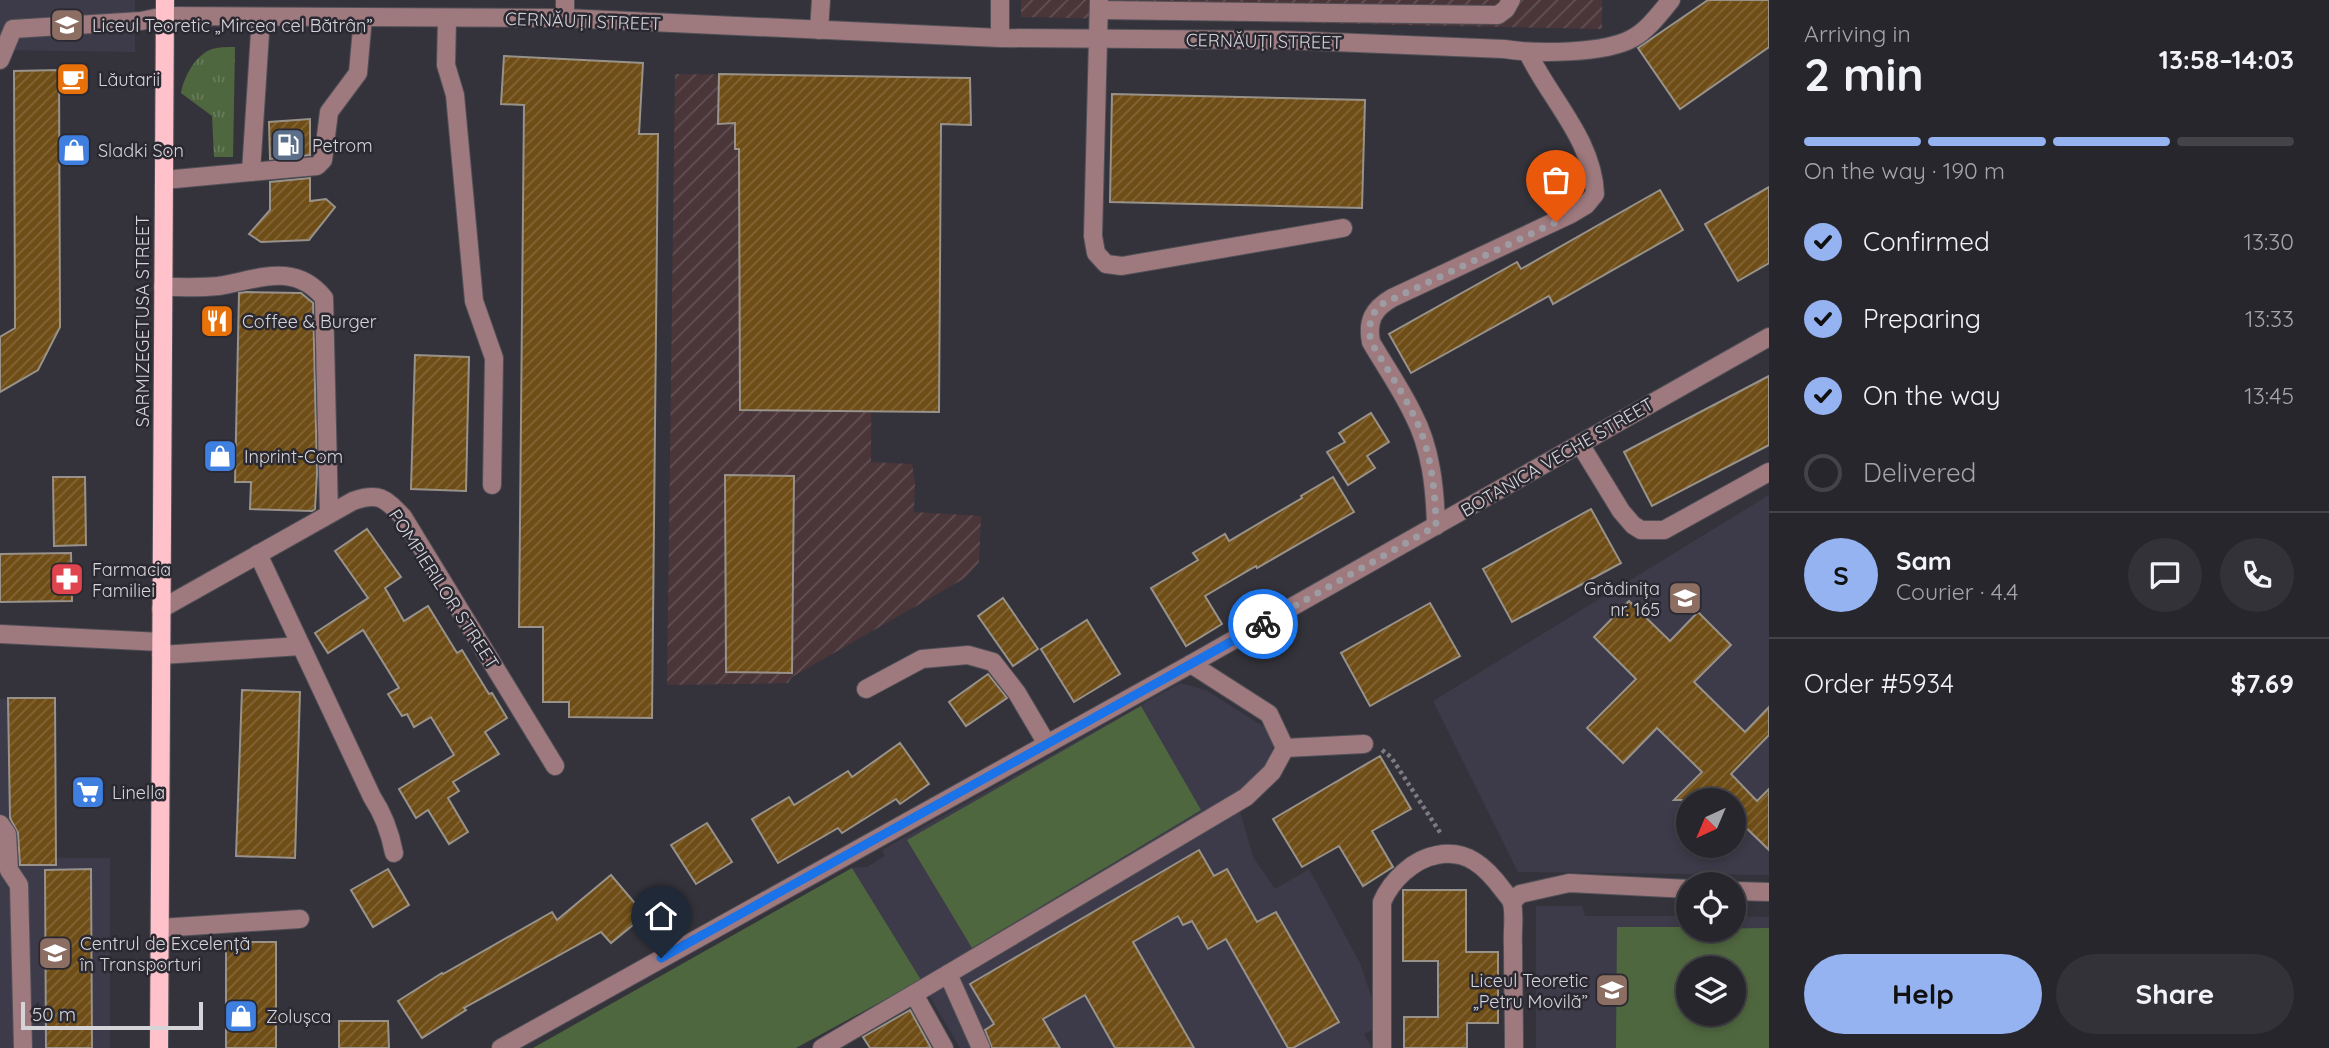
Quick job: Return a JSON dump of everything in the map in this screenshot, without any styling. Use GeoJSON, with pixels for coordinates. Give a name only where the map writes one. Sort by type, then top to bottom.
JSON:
{"type":"FeatureCollection","features":[{"type":"Feature","properties":{"kind":"main road","name":"SARMIZEGETUSA STREET"},"geometry":{"type":"LineString","coordinates":[[159,1048],[165,8]]}},
{"type":"Feature","properties":{"kind":"street"},"geometry":{"type":"LineString","coordinates":[[820,30],[821,0]]}},
{"type":"Feature","properties":{"kind":"street"},"geometry":{"type":"LineString","coordinates":[[1000,0],[1000,38]]}},
{"type":"Feature","properties":{"kind":"street"},"geometry":{"type":"LineString","coordinates":[[1343,229],[1122,266],[1106,264],[1096,253],[1093,236],[1099,5],[1498,15],[1506,9],[1511,0]]}},
{"type":"Feature","properties":{"kind":"street","name":"CERNĂUȚI STREET"},"geometry":{"type":"LineString","coordinates":[[0,60],[13,29],[141,22],[165,8],[261,16],[363,17],[436,12],[565,9],[820,30],[1000,38],[1284,40],[1504,49],[1528,53],[1607,47],[1633,38],[1671,0]]}},
{"type":"Feature","properties":{"kind":"street"},"geometry":{"type":"LineString","coordinates":[[436,12],[446,65],[455,94],[474,301],[494,358],[492,485]]}},
{"type":"Feature","properties":{"kind":"street"},"geometry":{"type":"LineString","coordinates":[[251,172],[261,16]]}},
{"type":"Feature","properties":{"kind":"street"},"geometry":{"type":"LineString","coordinates":[[164,180],[320,164],[323,160],[329,112],[358,74],[363,17]]}},
{"type":"Feature","properties":{"kind":"street"},"geometry":{"type":"LineString","coordinates":[[1436,526],[1435,490],[1421,433],[1413,414],[1371,342],[1371,317],[1378,306],[1392,298],[1571,214],[1586,205],[1595,194],[1594,174],[1583,146],[1528,53]]}},
{"type":"Feature","properties":{"kind":"street"},"geometry":{"type":"LineString","coordinates":[[163,287],[217,286],[250,278],[290,276],[305,280],[324,298],[329,514]]}},
{"type":"Feature","properties":{"kind":"street","name":"BOTANICA VECHE STREET"},"geometry":{"type":"LineString","coordinates":[[502,1048],[1191,664],[1769,337]]}},
{"type":"Feature","properties":{"kind":"street"},"geometry":{"type":"LineString","coordinates":[[1580,444],[1621,511],[1641,530],[1664,530],[1769,472]]}},
{"type":"Feature","properties":{"kind":"street","name":"POMPIERILOR STREET"},"geometry":{"type":"LineString","coordinates":[[160,609],[352,501],[368,496],[384,498],[403,517],[555,766]]}},
{"type":"Feature","properties":{"kind":"street"},"geometry":{"type":"LineString","coordinates":[[258,554],[372,797],[382,812],[394,853]]}},
{"type":"Feature","properties":{"kind":"street"},"geometry":{"type":"LineString","coordinates":[[0,634],[161,649],[301,646]]}},
{"type":"Feature","properties":{"kind":"street"},"geometry":{"type":"LineString","coordinates":[[866,690],[922,659],[968,655],[993,662],[1017,693],[1047,744]]}},
{"type":"Feature","properties":{"kind":"street"},"geometry":{"type":"LineString","coordinates":[[1191,664],[1269,714],[1285,748]]}},
{"type":"Feature","properties":{"kind":"street"},"geometry":{"type":"LineString","coordinates":[[1285,748],[1364,744]]}},
{"type":"Feature","properties":{"kind":"street"},"geometry":{"type":"LineString","coordinates":[[822,1048],[1246,797],[1272,772],[1285,748]]}},
{"type":"Feature","properties":{"kind":"street"},"geometry":{"type":"LineString","coordinates":[[0,824],[7,834],[9,870],[19,885],[23,1048]]}},
{"type":"Feature","properties":{"kind":"street"},"geometry":{"type":"LineString","coordinates":[[1382,1048],[1382,902],[1395,879],[1409,869],[1433,856],[1453,853],[1465,856],[1481,866],[1512,902],[1514,1048]]}},
{"type":"Feature","properties":{"kind":"street"},"geometry":{"type":"LineString","coordinates":[[1512,902],[1520,894],[1537,888],[1569,883],[1676,888]]}},
{"type":"Feature","properties":{"kind":"street"},"geometry":{"type":"LineString","coordinates":[[1746,891],[1769,892]]}},
{"type":"Feature","properties":{"kind":"street"},"geometry":{"type":"LineString","coordinates":[[160,928],[300,919]]}},
{"type":"Feature","properties":{"kind":"street"},"geometry":{"type":"LineString","coordinates":[[948,974],[981,1048]]}},
{"type":"Feature","properties":{"kind":"street"},"geometry":{"type":"LineString","coordinates":[[914,994],[944,1048]]}},
{"type":"Feature","properties":{"kind":"path"},"geometry":{"type":"LineString","coordinates":[[1364,744],[1376,745],[1391,757],[1453,853]]}},
{"type":"Feature","properties":{"kind":"shaded area","name":"Liceul Teoretic „Mircea cel Bătrân”"},"geometry":{"type":"Polygon","coordinates":[[[0,0],[135,0],[135,52],[0,50],[0,0]]]}},
{"type":"Feature","properties":{"kind":"shaded area"},"geometry":{"type":"Polygon","coordinates":[[[1021,0],[1602,0],[1602,29],[1021,17],[1021,0]]]}},
{"type":"Feature","properties":{"kind":"shaded area"},"geometry":{"type":"Polygon","coordinates":[[[675,74],[852,76],[872,149],[871,462],[912,464],[915,482],[914,512],[981,516],[979,562],[965,578],[792,677],[788,683],[667,685],[675,74]]]}},
{"type":"Feature","properties":{"kind":"shaded area","name":"Grădinița nr. 165"},"geometry":{"type":"Polygon","coordinates":[[[1769,495],[1769,875],[1746,875],[1746,872],[1518,872],[1433,701],[1769,495]]]}},
{"type":"Feature","properties":{"kind":"shaded area"},"geometry":{"type":"Polygon","coordinates":[[[1180,683],[1206,690],[1272,732],[1274,744],[1265,768],[1236,797],[1253,857],[1275,889],[1309,869],[1360,963],[1381,1026],[1364,1034],[1372,1048],[960,1048],[920,980],[796,1048],[533,1048],[852,868],[867,867],[885,856],[882,850],[1180,683]]]}},
{"type":"Feature","properties":{"kind":"shaded area","name":"Centrul de Excelență în Transporturi"},"geometry":{"type":"Polygon","coordinates":[[[55,698],[56,858],[110,858],[110,1048],[0,1048],[0,699],[55,698]]]}},
{"type":"Feature","properties":{"kind":"shaded area","name":"Liceul Teoretic „Petru Movilă”"},"geometry":{"type":"Polygon","coordinates":[[[1536,906],[1582,906],[1585,916],[1676,916],[1676,942],[1746,942],[1746,916],[1769,917],[1769,1048],[1536,1048],[1536,906]]]}},
{"type":"Feature","properties":{"kind":"green space"},"geometry":{"type":"Polygon","coordinates":[[[235,47],[233,157],[214,157],[212,116],[181,93],[188,74],[200,56],[212,49],[235,47]]]}},
{"type":"Feature","properties":{"kind":"green space"},"geometry":{"type":"Polygon","coordinates":[[[1141,706],[1201,810],[972,948],[907,840],[1141,706]]]}},
{"type":"Feature","properties":{"kind":"green space"},"geometry":{"type":"Polygon","coordinates":[[[852,868],[921,980],[796,1048],[533,1048],[852,868]]]}},
{"type":"Feature","properties":{"kind":"green space"},"geometry":{"type":"Polygon","coordinates":[[[1617,927],[1676,927],[1676,942],[1746,942],[1746,928],[1769,928],[1769,1048],[1616,1048],[1617,927]]]}},
{"type":"Feature","properties":{"kind":"building"},"geometry":{"type":"Polygon","coordinates":[[[1708,0],[1769,0],[1769,47],[1680,109],[1638,48],[1708,0]]]}},
{"type":"Feature","properties":{"kind":"building"},"geometry":{"type":"Polygon","coordinates":[[[504,56],[643,63],[639,134],[658,134],[652,718],[569,717],[569,702],[543,702],[543,627],[519,627],[524,105],[501,104],[504,56]]]}},
{"type":"Feature","properties":{"kind":"building"},"geometry":{"type":"Polygon","coordinates":[[[59,70],[60,327],[38,370],[0,392],[0,337],[15,328],[14,71],[59,70]]]}},
{"type":"Feature","properties":{"kind":"building"},"geometry":{"type":"Polygon","coordinates":[[[719,74],[970,78],[971,125],[941,124],[939,412],[740,410],[739,149],[735,149],[735,123],[718,124],[719,74]]]}},
{"type":"Feature","properties":{"kind":"building"},"geometry":{"type":"Polygon","coordinates":[[[1112,94],[1365,100],[1362,208],[1110,202],[1112,94]]]}},
{"type":"Feature","properties":{"kind":"building"},"geometry":{"type":"Polygon","coordinates":[[[310,119],[310,155],[270,159],[269,122],[310,119]]]}},
{"type":"Feature","properties":{"kind":"building"},"geometry":{"type":"Polygon","coordinates":[[[310,178],[310,201],[326,199],[335,207],[309,240],[261,242],[249,234],[270,210],[270,182],[310,178]]]}},
{"type":"Feature","properties":{"kind":"building"},"geometry":{"type":"Polygon","coordinates":[[[1769,187],[1769,263],[1738,281],[1705,224],[1769,187]]]}},
{"type":"Feature","properties":{"kind":"building"},"geometry":{"type":"Polygon","coordinates":[[[1660,190],[1683,230],[1553,304],[1549,296],[1411,373],[1389,334],[1517,262],[1521,269],[1660,190]]]}},
{"type":"Feature","properties":{"kind":"building"},"geometry":{"type":"Polygon","coordinates":[[[239,293],[301,293],[313,303],[317,473],[315,509],[312,511],[250,509],[251,482],[235,482],[239,293]]]}},
{"type":"Feature","properties":{"kind":"building"},"geometry":{"type":"Polygon","coordinates":[[[415,355],[469,357],[466,491],[411,489],[415,355]]]}},
{"type":"Feature","properties":{"kind":"building"},"geometry":{"type":"Polygon","coordinates":[[[1769,376],[1769,445],[1652,506],[1624,452],[1769,376]]]}},
{"type":"Feature","properties":{"kind":"building"},"geometry":{"type":"Polygon","coordinates":[[[1371,413],[1389,442],[1367,456],[1375,468],[1348,485],[1327,452],[1345,442],[1339,433],[1371,413]]]}},
{"type":"Feature","properties":{"kind":"building"},"geometry":{"type":"Polygon","coordinates":[[[725,475],[794,476],[792,673],[726,672],[725,475]]]}},
{"type":"Feature","properties":{"kind":"building"},"geometry":{"type":"Polygon","coordinates":[[[53,477],[85,477],[86,545],[54,546],[53,477]]]}},
{"type":"Feature","properties":{"kind":"building"},"geometry":{"type":"Polygon","coordinates":[[[1333,477],[1354,512],[1205,596],[1222,624],[1186,646],[1151,588],[1198,560],[1193,553],[1225,534],[1229,541],[1333,477]]]}},
{"type":"Feature","properties":{"kind":"building"},"geometry":{"type":"Polygon","coordinates":[[[1591,509],[1621,563],[1512,622],[1483,569],[1591,509]]]}},
{"type":"Feature","properties":{"kind":"building"},"geometry":{"type":"Polygon","coordinates":[[[367,529],[401,577],[385,588],[404,621],[428,606],[457,653],[462,650],[507,718],[485,732],[499,754],[453,782],[459,791],[448,798],[468,832],[449,844],[428,810],[416,818],[399,789],[454,755],[431,717],[414,727],[407,714],[402,716],[388,694],[399,688],[363,630],[328,653],[315,633],[368,598],[335,551],[367,529]]]}},
{"type":"Feature","properties":{"kind":"building"},"geometry":{"type":"Polygon","coordinates":[[[71,553],[72,601],[0,602],[0,554],[71,553]]]}},
{"type":"Feature","properties":{"kind":"building"},"geometry":{"type":"Polygon","coordinates":[[[1003,598],[1038,649],[1013,666],[978,616],[1003,598]]]}},
{"type":"Feature","properties":{"kind":"building"},"geometry":{"type":"Polygon","coordinates":[[[1629,601],[1670,641],[1698,612],[1731,645],[1694,682],[1745,732],[1769,707],[1769,735],[1731,774],[1744,788],[1686,788],[1702,772],[1657,728],[1623,763],[1587,728],[1636,679],[1594,637],[1629,601]]]}},
{"type":"Feature","properties":{"kind":"building"},"geometry":{"type":"Polygon","coordinates":[[[1430,603],[1460,656],[1370,706],[1341,653],[1430,603]]]}},
{"type":"Feature","properties":{"kind":"building"},"geometry":{"type":"Polygon","coordinates":[[[1087,620],[1120,674],[1074,702],[1041,649],[1087,620]]]}},
{"type":"Feature","properties":{"kind":"building"},"geometry":{"type":"Polygon","coordinates":[[[988,674],[1007,698],[966,726],[949,702],[988,674]]]}},
{"type":"Feature","properties":{"kind":"building"},"geometry":{"type":"Polygon","coordinates":[[[242,690],[300,692],[295,858],[236,856],[242,690]]]}},
{"type":"Feature","properties":{"kind":"building"},"geometry":{"type":"Polygon","coordinates":[[[8,698],[55,698],[56,865],[20,865],[18,833],[10,818],[8,698]]]}},
{"type":"Feature","properties":{"kind":"building"},"geometry":{"type":"Polygon","coordinates":[[[900,743],[929,784],[900,804],[896,799],[842,833],[838,828],[778,863],[752,819],[789,797],[794,805],[848,771],[852,777],[900,743]]]}},
{"type":"Feature","properties":{"kind":"building"},"geometry":{"type":"Polygon","coordinates":[[[1380,756],[1411,809],[1372,831],[1393,867],[1363,886],[1339,846],[1302,867],[1273,819],[1380,756]]]}},
{"type":"Feature","properties":{"kind":"building"},"geometry":{"type":"Polygon","coordinates":[[[1769,789],[1769,850],[1746,828],[1746,790],[1757,801],[1769,789]]]}},
{"type":"Feature","properties":{"kind":"building"},"geometry":{"type":"Polygon","coordinates":[[[707,823],[732,862],[696,884],[671,845],[707,823]]]}},
{"type":"Feature","properties":{"kind":"building"},"geometry":{"type":"Polygon","coordinates":[[[1199,850],[1214,876],[1227,869],[1257,922],[1276,912],[1339,1022],[1293,1048],[1288,1048],[1226,939],[1208,949],[1192,921],[1183,925],[1178,916],[1133,942],[1194,1048],[1115,1048],[1085,995],[1043,1019],[1060,1048],[992,1048],[985,1030],[994,1024],[970,984],[1199,850]]]}},
{"type":"Feature","properties":{"kind":"building"},"geometry":{"type":"Polygon","coordinates":[[[91,869],[92,1048],[46,1048],[45,870],[91,869]]]}},
{"type":"Feature","properties":{"kind":"building"},"geometry":{"type":"Polygon","coordinates":[[[388,869],[409,905],[373,927],[351,890],[388,869]]]}},
{"type":"Feature","properties":{"kind":"building"},"geometry":{"type":"Polygon","coordinates":[[[611,875],[645,915],[611,943],[601,932],[464,1008],[466,1010],[422,1038],[398,1001],[442,973],[552,912],[557,920],[611,875]]]}},
{"type":"Feature","properties":{"kind":"building"},"geometry":{"type":"Polygon","coordinates":[[[1403,890],[1466,890],[1466,952],[1498,952],[1498,1023],[1467,1023],[1467,1048],[1404,1048],[1404,1017],[1438,1017],[1438,961],[1403,961],[1403,890]]]}},
{"type":"Feature","properties":{"kind":"building"},"geometry":{"type":"Polygon","coordinates":[[[226,942],[276,942],[276,1048],[226,1048],[226,942]]]}},
{"type":"Feature","properties":{"kind":"building"},"geometry":{"type":"Polygon","coordinates":[[[910,1010],[931,1048],[870,1048],[863,1037],[910,1010]]]}},
{"type":"Feature","properties":{"kind":"building"},"geometry":{"type":"Polygon","coordinates":[[[339,1021],[388,1021],[389,1048],[339,1048],[339,1021]]]}},
{"type":"Feature","properties":{"kind":"way so far"},"geometry":{"type":"LineString","coordinates":[[1263,624],[1436,526],[1435,490],[1421,433],[1413,414],[1371,342],[1371,317],[1378,306],[1556,222]]}},
{"type":"Feature","properties":{"kind":"place","name":"Liceul Teoretic „Mircea cel Bătrân”"},"geometry":{"type":"Point","coordinates":[67,25]}},
{"type":"Feature","properties":{"kind":"place","name":"Lăutarii"},"geometry":{"type":"Point","coordinates":[73,79]}},
{"type":"Feature","properties":{"kind":"place","name":"Petrom"},"geometry":{"type":"Point","coordinates":[288,145]}},
{"type":"Feature","properties":{"kind":"place","name":"Sladki Son"},"geometry":{"type":"Point","coordinates":[74,150]}},
{"type":"Feature","properties":{"kind":"place","name":"Coffee & Burger"},"geometry":{"type":"Point","coordinates":[217,321]}},
{"type":"Feature","properties":{"kind":"place","name":"Inprint-Com"},"geometry":{"type":"Point","coordinates":[220,456]}},
{"type":"Feature","properties":{"kind":"place","name":"Farmacia Familiei"},"geometry":{"type":"Point","coordinates":[67,579]}},
{"type":"Feature","properties":{"kind":"place","name":"Grădinița nr. 165"},"geometry":{"type":"Point","coordinates":[1685,598]}},
{"type":"Feature","properties":{"kind":"place","name":"Linella"},"geometry":{"type":"Point","coordinates":[88,792]}},
{"type":"Feature","properties":{"kind":"place","name":"Centrul de Excelență în Transporturi"},"geometry":{"type":"Point","coordinates":[55,953]}},
{"type":"Feature","properties":{"kind":"place","name":"Liceul Teoretic „Petru Movilă”"},"geometry":{"type":"Point","coordinates":[1612,990]}},
{"type":"Feature","properties":{"kind":"place","name":"Zolușca"},"geometry":{"type":"Point","coordinates":[241,1016]}},
{"type":"Feature","properties":{"kind":"route"},"geometry":{"type":"LineString","coordinates":[[661,958],[1263,624]]}}]}
